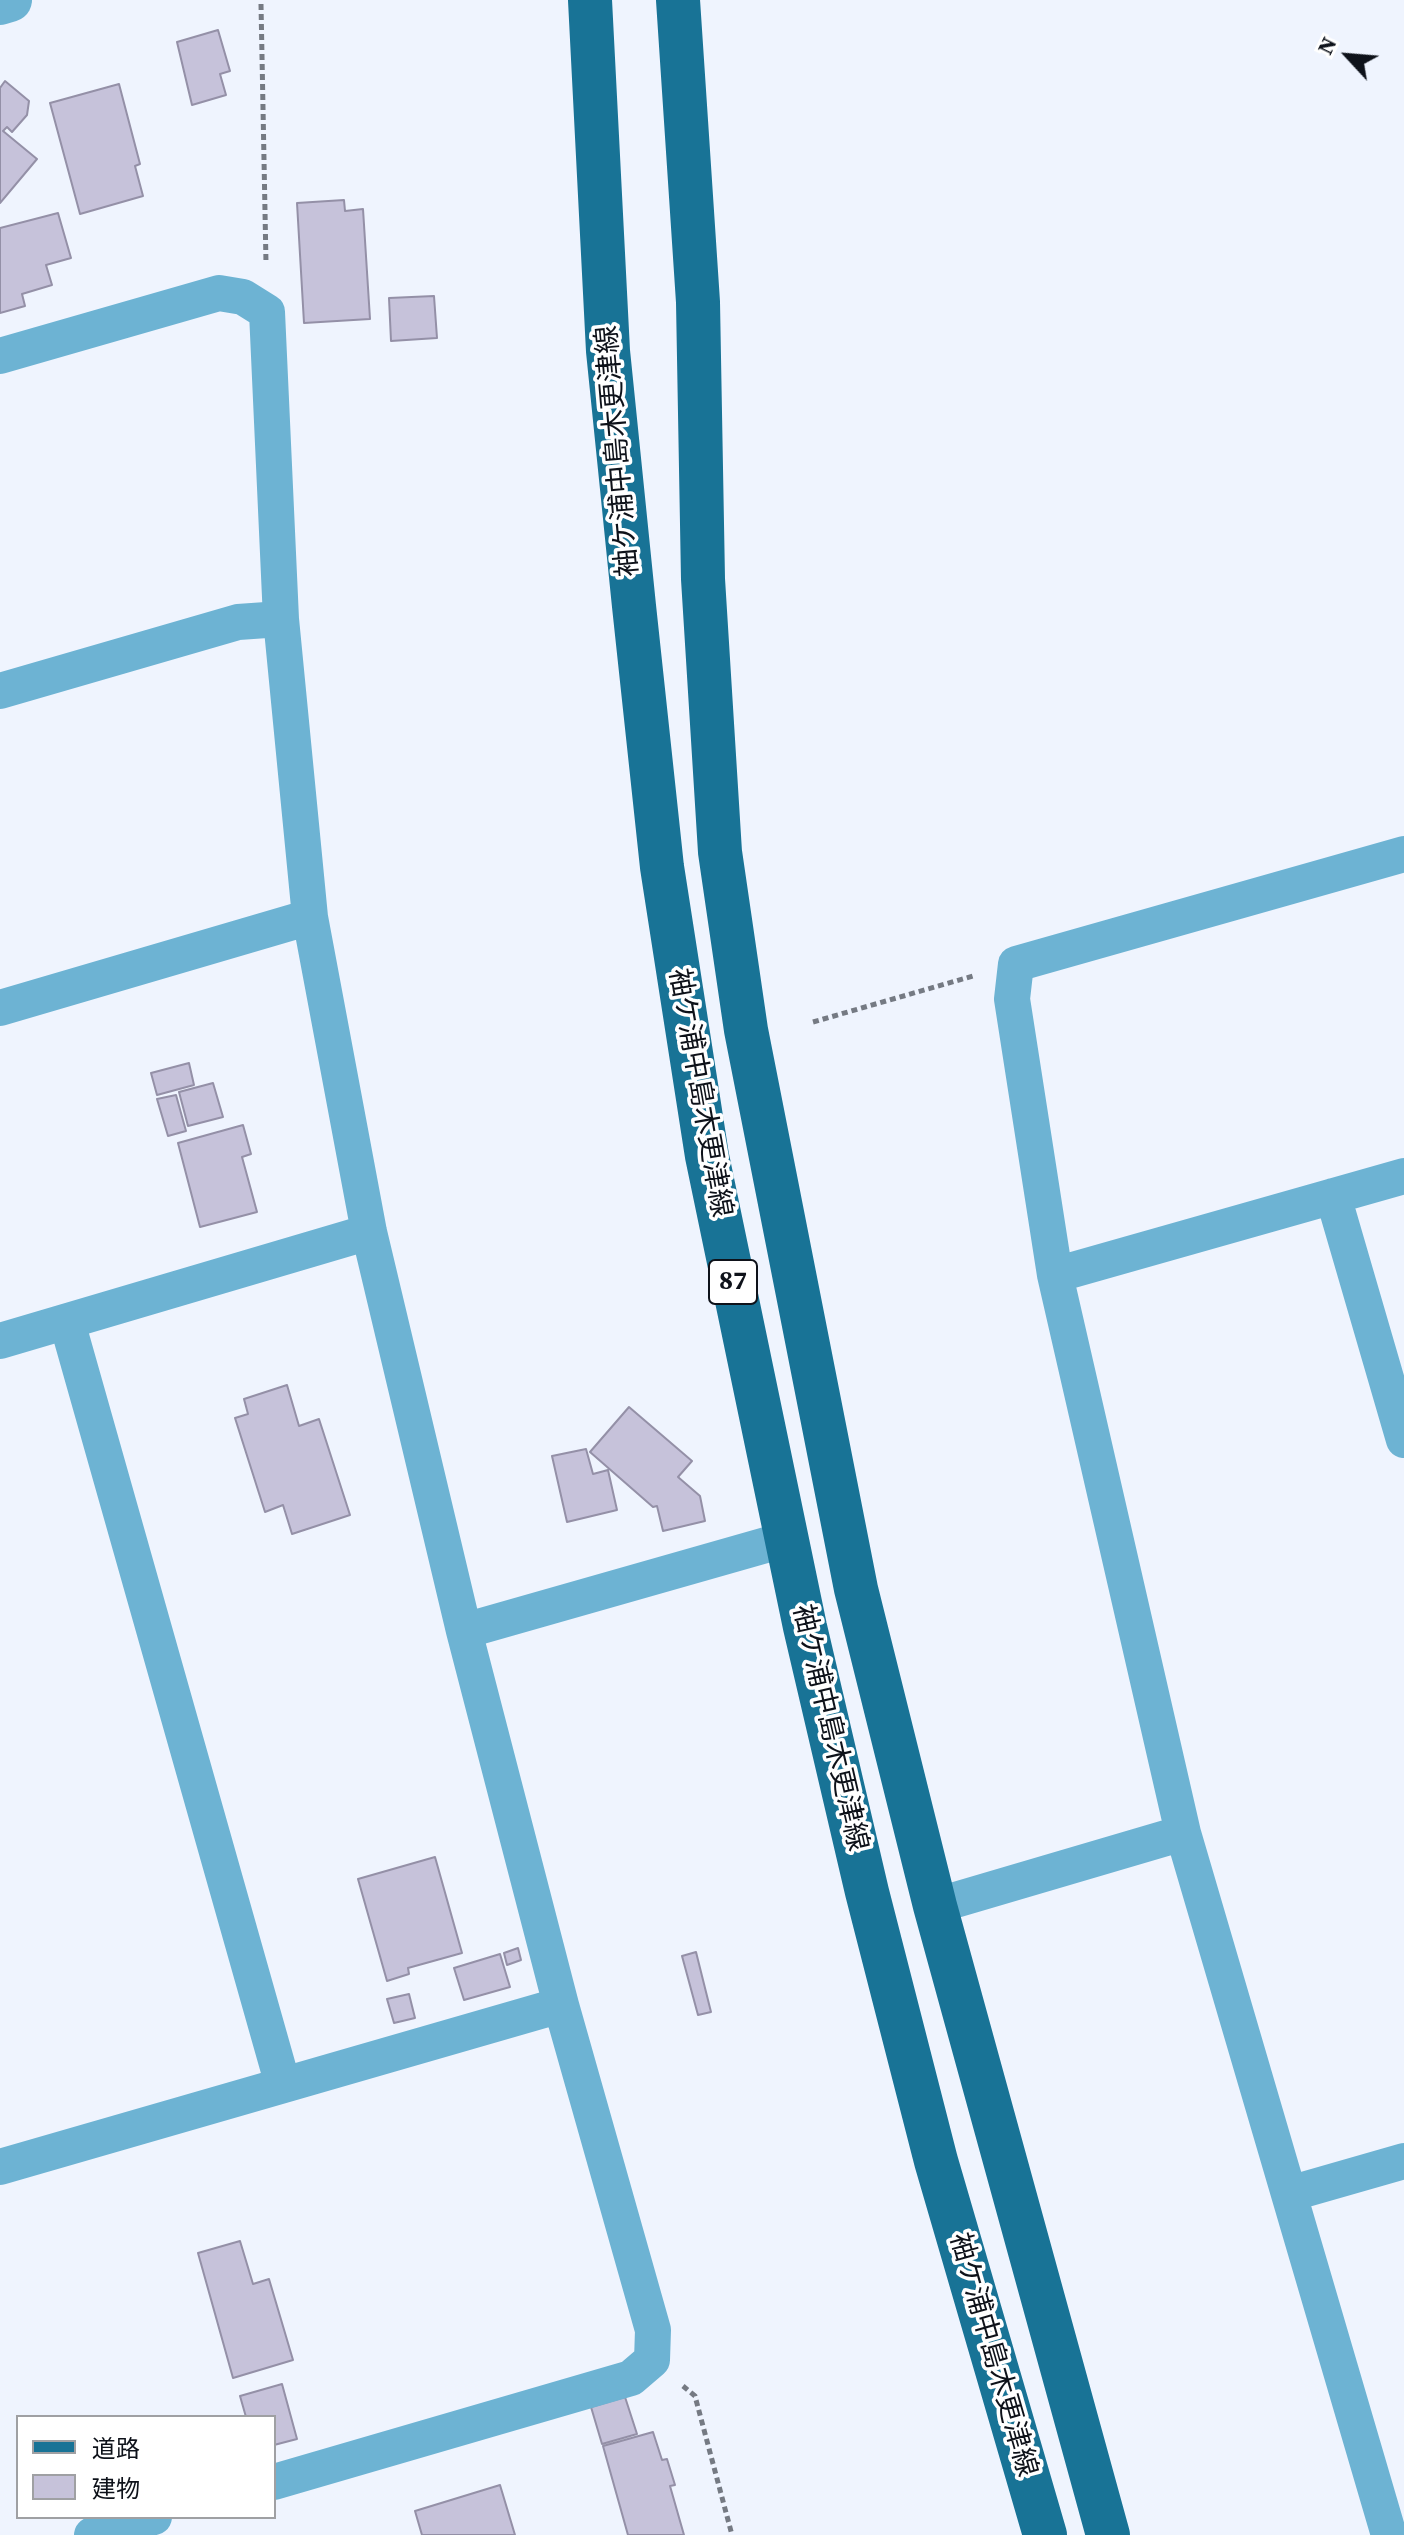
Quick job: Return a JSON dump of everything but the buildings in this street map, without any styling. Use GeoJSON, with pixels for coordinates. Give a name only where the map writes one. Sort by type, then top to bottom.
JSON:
{"type":"FeatureCollection","features":[{"type":"Feature","properties":{"kind":"main road","name":"袖ケ浦中島木更津線"},"geometry":{"type":"LineString","coordinates":[[590,0],[608,351],[662,867],[707,1156],[787,1539],[867,1892],[936,2161],[1045,2535]]}},
{"type":"Feature","properties":{"kind":"main road","name":"袖ケ浦中島木更津線"},"geometry":{"type":"LineString","coordinates":[[678,0],[698,302],[703,579],[720,852],[746,1030],[853,1574],[935,1906],[1108,2535]]}},
{"type":"Feature","properties":{"kind":"street"},"geometry":{"type":"LineString","coordinates":[[0,3],[10,0]]}},
{"type":"Feature","properties":{"kind":"street"},"geometry":{"type":"LineString","coordinates":[[0,356],[219,293],[243,297],[267,312],[281,619],[310,917],[369,1232],[464,1631],[561,2005],[653,2330],[652,2360],[631,2378],[276,2481]]}},
{"type":"Feature","properties":{"kind":"street"},"geometry":{"type":"LineString","coordinates":[[0,691],[238,622],[281,619]]}},
{"type":"Feature","properties":{"kind":"street"},"geometry":{"type":"LineString","coordinates":[[1389,2535],[1183,1833],[1055,1275],[1012,999],[1016,964],[1404,854]]}},
{"type":"Feature","properties":{"kind":"street"},"geometry":{"type":"LineString","coordinates":[[0,1008],[310,917]]}},
{"type":"Feature","properties":{"kind":"street"},"geometry":{"type":"LineString","coordinates":[[1055,1275],[1404,1176]]}},
{"type":"Feature","properties":{"kind":"street"},"geometry":{"type":"LineString","coordinates":[[1333,1196],[1404,1440]]}},
{"type":"Feature","properties":{"kind":"street"},"geometry":{"type":"LineString","coordinates":[[0,1341],[369,1232]]}},
{"type":"Feature","properties":{"kind":"street"},"geometry":{"type":"LineString","coordinates":[[67,1322],[283,2085]]}},
{"type":"Feature","properties":{"kind":"street"},"geometry":{"type":"LineString","coordinates":[[464,1631],[787,1539]]}},
{"type":"Feature","properties":{"kind":"street"},"geometry":{"type":"LineString","coordinates":[[935,1906],[1183,1833]]}},
{"type":"Feature","properties":{"kind":"street"},"geometry":{"type":"LineString","coordinates":[[0,2167],[561,2005]]}},
{"type":"Feature","properties":{"kind":"street"},"geometry":{"type":"LineString","coordinates":[[1289,2194],[1404,2161]]}},
{"type":"Feature","properties":{"kind":"street"},"geometry":{"type":"LineString","coordinates":[[92,2535],[147,2519]]}},
{"type":"Feature","properties":{"kind":"path"},"geometry":{"type":"LineString","coordinates":[[261,4],[267,312]]}},
{"type":"Feature","properties":{"kind":"path"},"geometry":{"type":"LineString","coordinates":[[813,1022],[1016,964]]}},
{"type":"Feature","properties":{"kind":"path"},"geometry":{"type":"LineString","coordinates":[[652,2360],[695,2396],[732,2535]]}}]}
